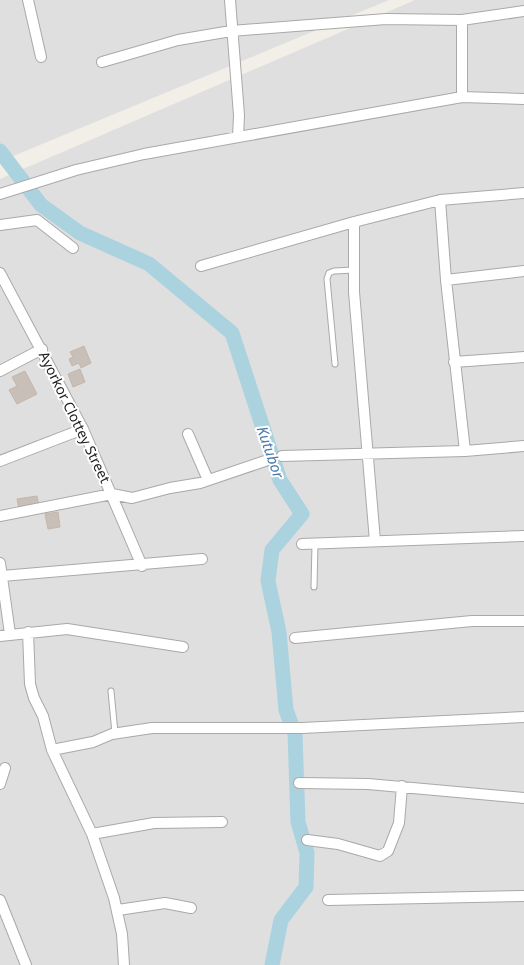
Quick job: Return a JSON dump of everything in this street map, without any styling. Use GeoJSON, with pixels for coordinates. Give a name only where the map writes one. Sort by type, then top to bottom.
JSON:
{"type":"FeatureCollection","features":[{"type":"Feature","properties":{"kind":"street"},"geometry":{"type":"LineString","coordinates":[[28,0],[41,57]]}},
{"type":"Feature","properties":{"kind":"street"},"geometry":{"type":"LineString","coordinates":[[230,0],[239,115],[238,137]]}},
{"type":"Feature","properties":{"kind":"street"},"geometry":{"type":"LineString","coordinates":[[102,62],[178,40],[231,31],[386,19],[462,20],[524,11]]}},
{"type":"Feature","properties":{"kind":"street"},"geometry":{"type":"LineString","coordinates":[[462,20],[462,97]]}},
{"type":"Feature","properties":{"kind":"street"},"geometry":{"type":"LineString","coordinates":[[0,194],[15,191],[76,170],[238,137],[462,97],[524,99]]}},
{"type":"Feature","properties":{"kind":"street"},"geometry":{"type":"LineString","coordinates":[[201,266],[354,222],[440,200],[524,193]]}},
{"type":"Feature","properties":{"kind":"street"},"geometry":{"type":"LineString","coordinates":[[440,200],[454,362],[465,451]]}},
{"type":"Feature","properties":{"kind":"street"},"geometry":{"type":"LineString","coordinates":[[0,225],[37,220],[72,248]]}},
{"type":"Feature","properties":{"kind":"street"},"geometry":{"type":"LineString","coordinates":[[354,222],[354,270],[375,541]]}},
{"type":"Feature","properties":{"kind":"street"},"geometry":{"type":"LineString","coordinates":[[446,280],[524,271]]}},
{"type":"Feature","properties":{"kind":"street","name":"Ayorkor Clottey Street"},"geometry":{"type":"LineString","coordinates":[[0,273],[84,429],[142,566]]}},
{"type":"Feature","properties":{"kind":"street"},"geometry":{"type":"LineString","coordinates":[[0,371],[42,348]]}},
{"type":"Feature","properties":{"kind":"street"},"geometry":{"type":"LineString","coordinates":[[454,362],[524,357]]}},
{"type":"Feature","properties":{"kind":"street"},"geometry":{"type":"LineString","coordinates":[[0,461],[84,429]]}},
{"type":"Feature","properties":{"kind":"street"},"geometry":{"type":"LineString","coordinates":[[188,434],[208,480]]}},
{"type":"Feature","properties":{"kind":"street"},"geometry":{"type":"LineString","coordinates":[[282,456],[465,451],[524,446]]}},
{"type":"Feature","properties":{"kind":"street"},"geometry":{"type":"LineString","coordinates":[[0,516],[112,494],[132,498],[208,480],[265,461]]}},
{"type":"Feature","properties":{"kind":"street"},"geometry":{"type":"LineString","coordinates":[[302,544],[524,536]]}},
{"type":"Feature","properties":{"kind":"street"},"geometry":{"type":"LineString","coordinates":[[2,576],[142,566],[202,559]]}},
{"type":"Feature","properties":{"kind":"street"},"geometry":{"type":"LineString","coordinates":[[0,563],[5,635],[67,629],[183,647]]}},
{"type":"Feature","properties":{"kind":"street"},"geometry":{"type":"LineString","coordinates":[[295,638],[472,621],[524,621]]}},
{"type":"Feature","properties":{"kind":"street"},"geometry":{"type":"LineString","coordinates":[[28,632],[30,684],[52,750],[92,834],[118,910],[125,953],[124,965]]}},
{"type":"Feature","properties":{"kind":"street"},"geometry":{"type":"LineString","coordinates":[[52,750],[93,742],[115,733],[152,728],[302,728],[524,717]]}},
{"type":"Feature","properties":{"kind":"street"},"geometry":{"type":"LineString","coordinates":[[0,784],[5,768]]}},
{"type":"Feature","properties":{"kind":"street"},"geometry":{"type":"LineString","coordinates":[[299,783],[402,786],[524,798]]}},
{"type":"Feature","properties":{"kind":"street"},"geometry":{"type":"LineString","coordinates":[[308,840],[338,844],[376,855],[385,854],[399,824],[402,786]]}},
{"type":"Feature","properties":{"kind":"street"},"geometry":{"type":"LineString","coordinates":[[92,834],[154,823],[222,822]]}},
{"type":"Feature","properties":{"kind":"street"},"geometry":{"type":"LineString","coordinates":[[328,900],[524,896]]}},
{"type":"Feature","properties":{"kind":"street"},"geometry":{"type":"LineString","coordinates":[[0,900],[26,965]]}},
{"type":"Feature","properties":{"kind":"street"},"geometry":{"type":"LineString","coordinates":[[118,910],[165,903],[191,908]]}},
{"type":"Feature","properties":{"kind":"lane"},"geometry":{"type":"LineString","coordinates":[[335,364],[327,279],[334,270],[354,270]]}},
{"type":"Feature","properties":{"kind":"lane"},"geometry":{"type":"LineString","coordinates":[[314,587],[315,543]]}},
{"type":"Feature","properties":{"kind":"lane"},"geometry":{"type":"LineString","coordinates":[[111,691],[115,733]]}},
{"type":"Feature","properties":{"kind":"shaded area"},"geometry":{"type":"Polygon","coordinates":[[[0,0],[389,0],[6,159],[0,143],[0,0]]]}},
{"type":"Feature","properties":{"kind":"shaded area"},"geometry":{"type":"Polygon","coordinates":[[[415,0],[524,0],[524,965],[0,965],[0,179],[415,0]]]}},
{"type":"Feature","properties":{"kind":"building"},"geometry":{"type":"Polygon","coordinates":[[[84,346],[91,363],[81,368],[79,363],[72,366],[69,359],[73,357],[70,352],[84,346]]]}},
{"type":"Feature","properties":{"kind":"building"},"geometry":{"type":"Polygon","coordinates":[[[80,369],[85,382],[73,387],[68,374],[80,369]]]}},
{"type":"Feature","properties":{"kind":"building"},"geometry":{"type":"Polygon","coordinates":[[[25,371],[37,394],[17,404],[9,390],[17,386],[12,377],[25,371]]]}},
{"type":"Feature","properties":{"kind":"building"},"geometry":{"type":"Polygon","coordinates":[[[37,496],[39,506],[19,509],[17,499],[37,496]]]}},
{"type":"Feature","properties":{"kind":"building"},"geometry":{"type":"Polygon","coordinates":[[[58,512],[60,527],[48,529],[45,514],[58,512]]]}},
{"type":"Feature","properties":{"kind":"waterway","name":"Kutubor"},"geometry":{"type":"LineString","coordinates":[[0,151],[41,205],[80,233],[149,264],[232,333],[280,480],[302,514],[272,550],[268,581],[279,632],[286,710],[295,734],[298,822],[307,853],[306,887],[281,920],[272,965]]}}]}
